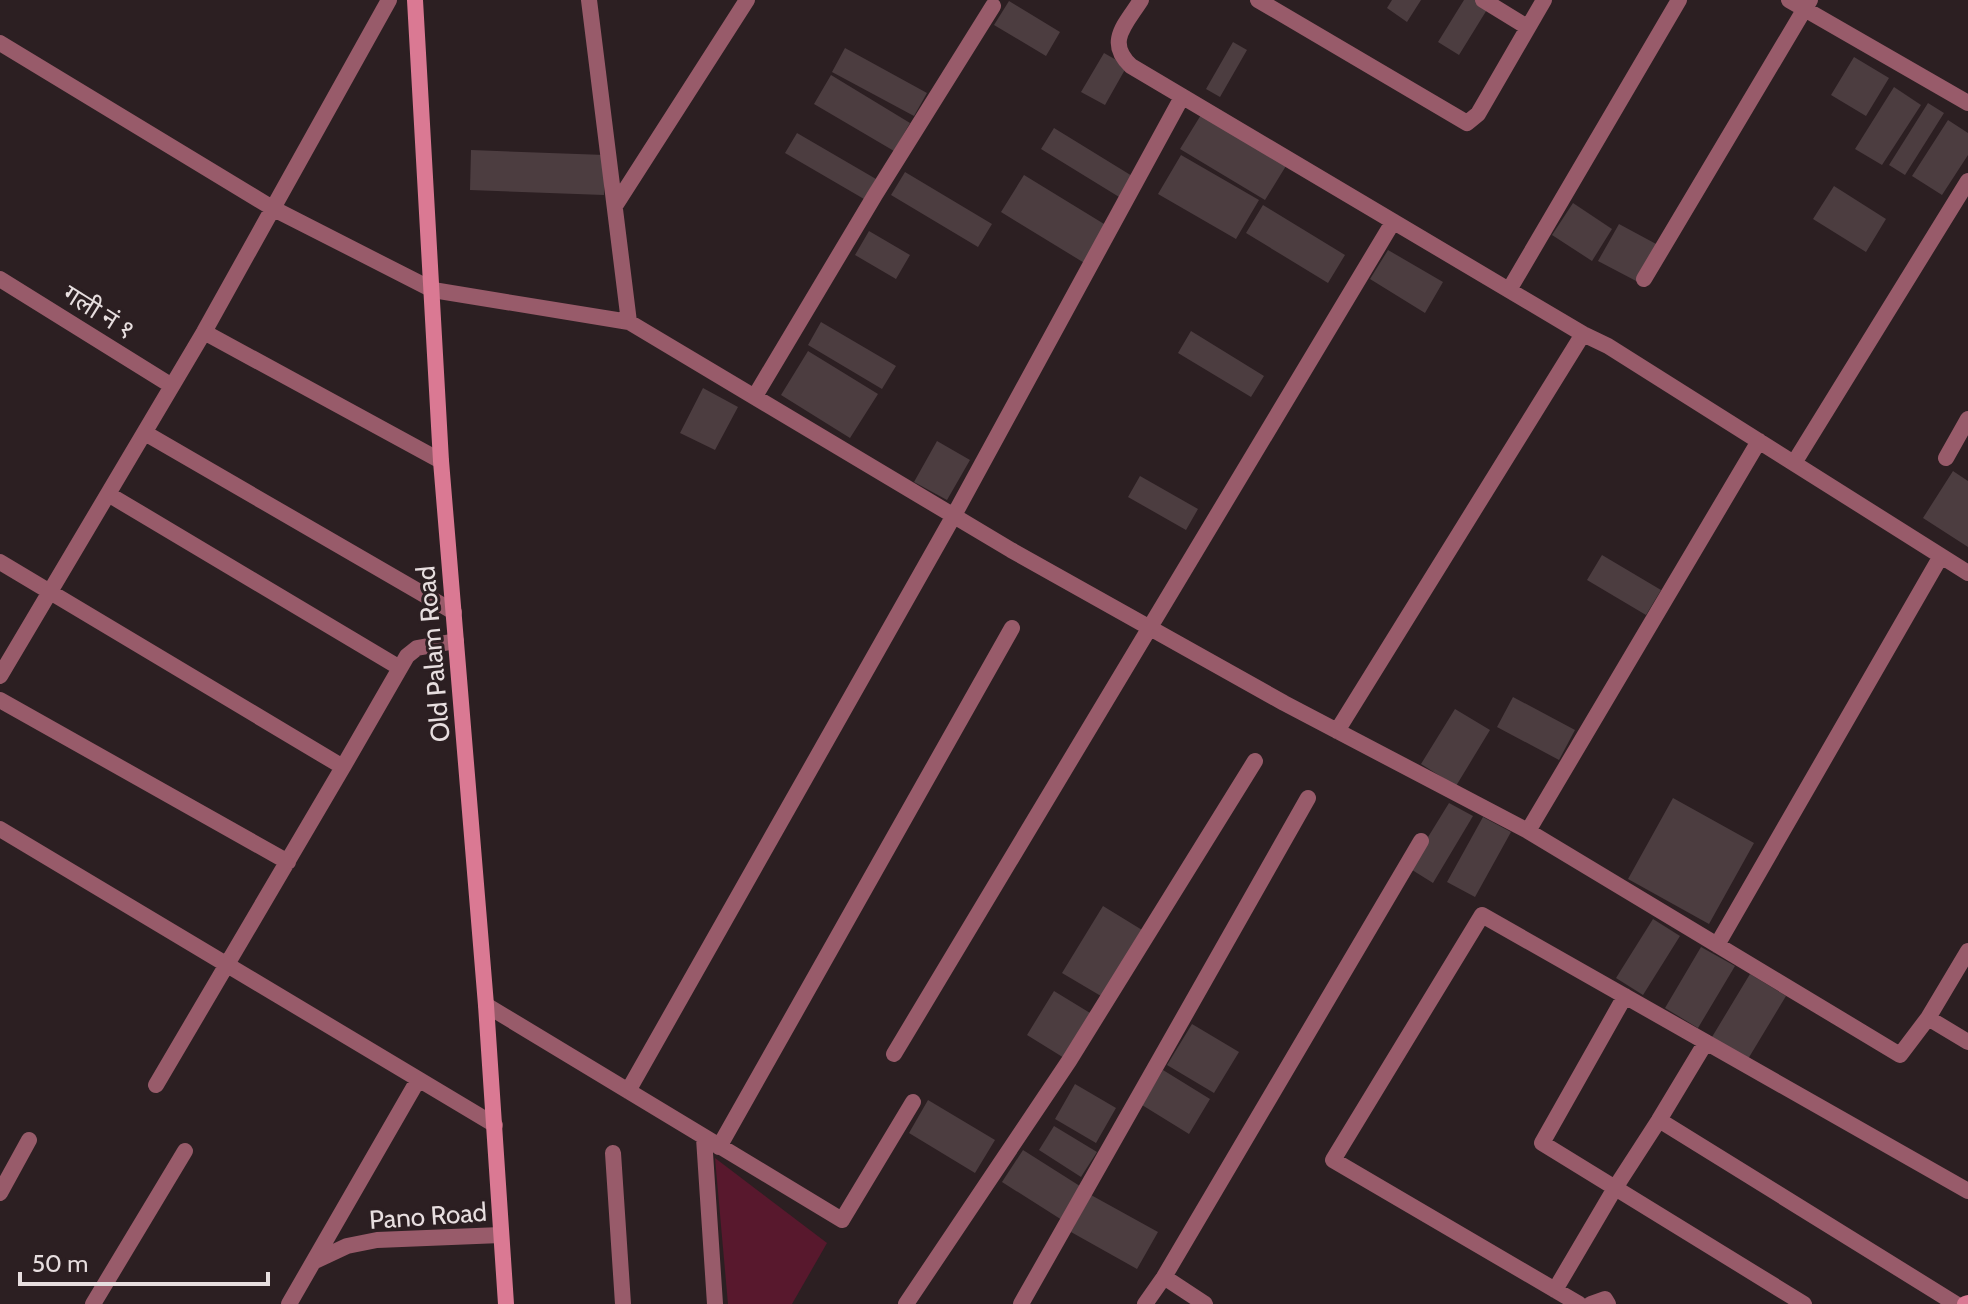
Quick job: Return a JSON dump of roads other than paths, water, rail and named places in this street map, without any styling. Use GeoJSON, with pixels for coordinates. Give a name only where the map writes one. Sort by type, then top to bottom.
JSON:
{"type":"FeatureCollection","features":[{"type":"Feature","properties":{"kind":"street"},"geometry":{"type":"LineString","coordinates":[[0,676],[204,332],[389,0]]}},
{"type":"Feature","properties":{"kind":"street"},"geometry":{"type":"LineString","coordinates":[[589,0],[629,322]]}},
{"type":"Feature","properties":{"kind":"street"},"geometry":{"type":"LineString","coordinates":[[615,206],[747,0]]}},
{"type":"Feature","properties":{"kind":"street"},"geometry":{"type":"LineString","coordinates":[[1258,0],[1467,123],[1478,114],[1544,0]]}},
{"type":"Feature","properties":{"kind":"street"},"geometry":{"type":"LineString","coordinates":[[1483,0],[1527,27]]}},
{"type":"Feature","properties":{"kind":"street"},"geometry":{"type":"LineString","coordinates":[[1509,290],[1679,0]]}},
{"type":"Feature","properties":{"kind":"street"},"geometry":{"type":"LineString","coordinates":[[1789,0],[1807,4],[1968,103]]}},
{"type":"Feature","properties":{"kind":"street","name":"Old Palam Road"},"geometry":{"type":"LineString","coordinates":[[412,2],[433,290],[441,461],[486,1005],[506,1304]]}},
{"type":"Feature","properties":{"kind":"street"},"geometry":{"type":"LineString","coordinates":[[1136,2],[1118,38],[1118,50],[1131,66],[1608,346],[1968,573]]}},
{"type":"Feature","properties":{"kind":"street"},"geometry":{"type":"LineString","coordinates":[[1644,279],[1807,4]]}},
{"type":"Feature","properties":{"kind":"street"},"geometry":{"type":"LineString","coordinates":[[755,396],[993,6]]}},
{"type":"Feature","properties":{"kind":"street"},"geometry":{"type":"LineString","coordinates":[[0,43],[274,209],[433,290],[629,322],[953,517],[1337,731],[1528,831],[1900,1055],[1928,1018],[1968,951]]}},
{"type":"Feature","properties":{"kind":"street"},"geometry":{"type":"LineString","coordinates":[[628,1091],[953,517],[1182,97]]}},
{"type":"Feature","properties":{"kind":"street"},"geometry":{"type":"LineString","coordinates":[[1794,463],[1968,181]]}},
{"type":"Feature","properties":{"kind":"street"},"geometry":{"type":"LineString","coordinates":[[894,1054],[1393,222]]}},
{"type":"Feature","properties":{"kind":"street","name":"गली नं १"},"geometry":{"type":"LineString","coordinates":[[0,279],[172,386]]}},
{"type":"Feature","properties":{"kind":"street"},"geometry":{"type":"LineString","coordinates":[[204,332],[441,461]]}},
{"type":"Feature","properties":{"kind":"street"},"geometry":{"type":"LineString","coordinates":[[1337,731],[1583,334]]}},
{"type":"Feature","properties":{"kind":"street"},"geometry":{"type":"LineString","coordinates":[[1946,458],[1968,419]]}},
{"type":"Feature","properties":{"kind":"street"},"geometry":{"type":"LineString","coordinates":[[145,433],[454,612]]}},
{"type":"Feature","properties":{"kind":"street"},"geometry":{"type":"LineString","coordinates":[[1528,831],[1759,441]]}},
{"type":"Feature","properties":{"kind":"street"},"geometry":{"type":"LineString","coordinates":[[108,494],[400,668]]}},
{"type":"Feature","properties":{"kind":"street"},"geometry":{"type":"LineString","coordinates":[[1717,945],[1941,556]]}},
{"type":"Feature","properties":{"kind":"street"},"geometry":{"type":"LineString","coordinates":[[0,562],[343,767]]}},
{"type":"Feature","properties":{"kind":"street"},"geometry":{"type":"LineString","coordinates":[[715,1304],[712,1143],[1012,628]]}},
{"type":"Feature","properties":{"kind":"street"},"geometry":{"type":"LineString","coordinates":[[156,1085],[407,656],[417,648],[456,641]]}},
{"type":"Feature","properties":{"kind":"street"},"geometry":{"type":"LineString","coordinates":[[0,700],[288,862]]}},
{"type":"Feature","properties":{"kind":"street"},"geometry":{"type":"LineString","coordinates":[[906,1304],[1069,1061],[1255,761]]}},
{"type":"Feature","properties":{"kind":"street"},"geometry":{"type":"LineString","coordinates":[[1021,1304],[1308,798]]}},
{"type":"Feature","properties":{"kind":"street"},"geometry":{"type":"LineString","coordinates":[[0,829],[495,1125]]}},
{"type":"Feature","properties":{"kind":"street"},"geometry":{"type":"LineString","coordinates":[[1145,1304],[1164,1277],[1421,841]]}},
{"type":"Feature","properties":{"kind":"street"},"geometry":{"type":"LineString","coordinates":[[1579,1304],[1333,1160],[1482,915],[1968,1191]]}},
{"type":"Feature","properties":{"kind":"street"},"geometry":{"type":"LineString","coordinates":[[1625,996],[1542,1143],[1804,1304]]}},
{"type":"Feature","properties":{"kind":"street"},"geometry":{"type":"LineString","coordinates":[[486,1005],[842,1220],[913,1102]]}},
{"type":"Feature","properties":{"kind":"street"},"geometry":{"type":"LineString","coordinates":[[1928,1018],[1968,1042]]}},
{"type":"Feature","properties":{"kind":"street"},"geometry":{"type":"LineString","coordinates":[[1555,1290],[1706,1042]]}},
{"type":"Feature","properties":{"kind":"street"},"geometry":{"type":"LineString","coordinates":[[289,1304],[418,1080]]}},
{"type":"Feature","properties":{"kind":"street"},"geometry":{"type":"LineString","coordinates":[[1659,1120],[1956,1304]]}},
{"type":"Feature","properties":{"kind":"street"},"geometry":{"type":"LineString","coordinates":[[0,1193],[29,1140]]}},
{"type":"Feature","properties":{"kind":"street"},"geometry":{"type":"LineString","coordinates":[[93,1304],[185,1151]]}},
{"type":"Feature","properties":{"kind":"street"},"geometry":{"type":"LineString","coordinates":[[613,1153],[623,1304]]}},
{"type":"Feature","properties":{"kind":"street","name":"Pano Road"},"geometry":{"type":"LineString","coordinates":[[315,1261],[347,1246],[377,1240],[501,1235]]}},
{"type":"Feature","properties":{"kind":"street"},"geometry":{"type":"LineString","coordinates":[[1164,1277],[1205,1304]]}},
{"type":"Feature","properties":{"kind":"street"},"geometry":{"type":"LineString","coordinates":[[1591,1304],[1605,1299],[1608,1304]]}}]}
